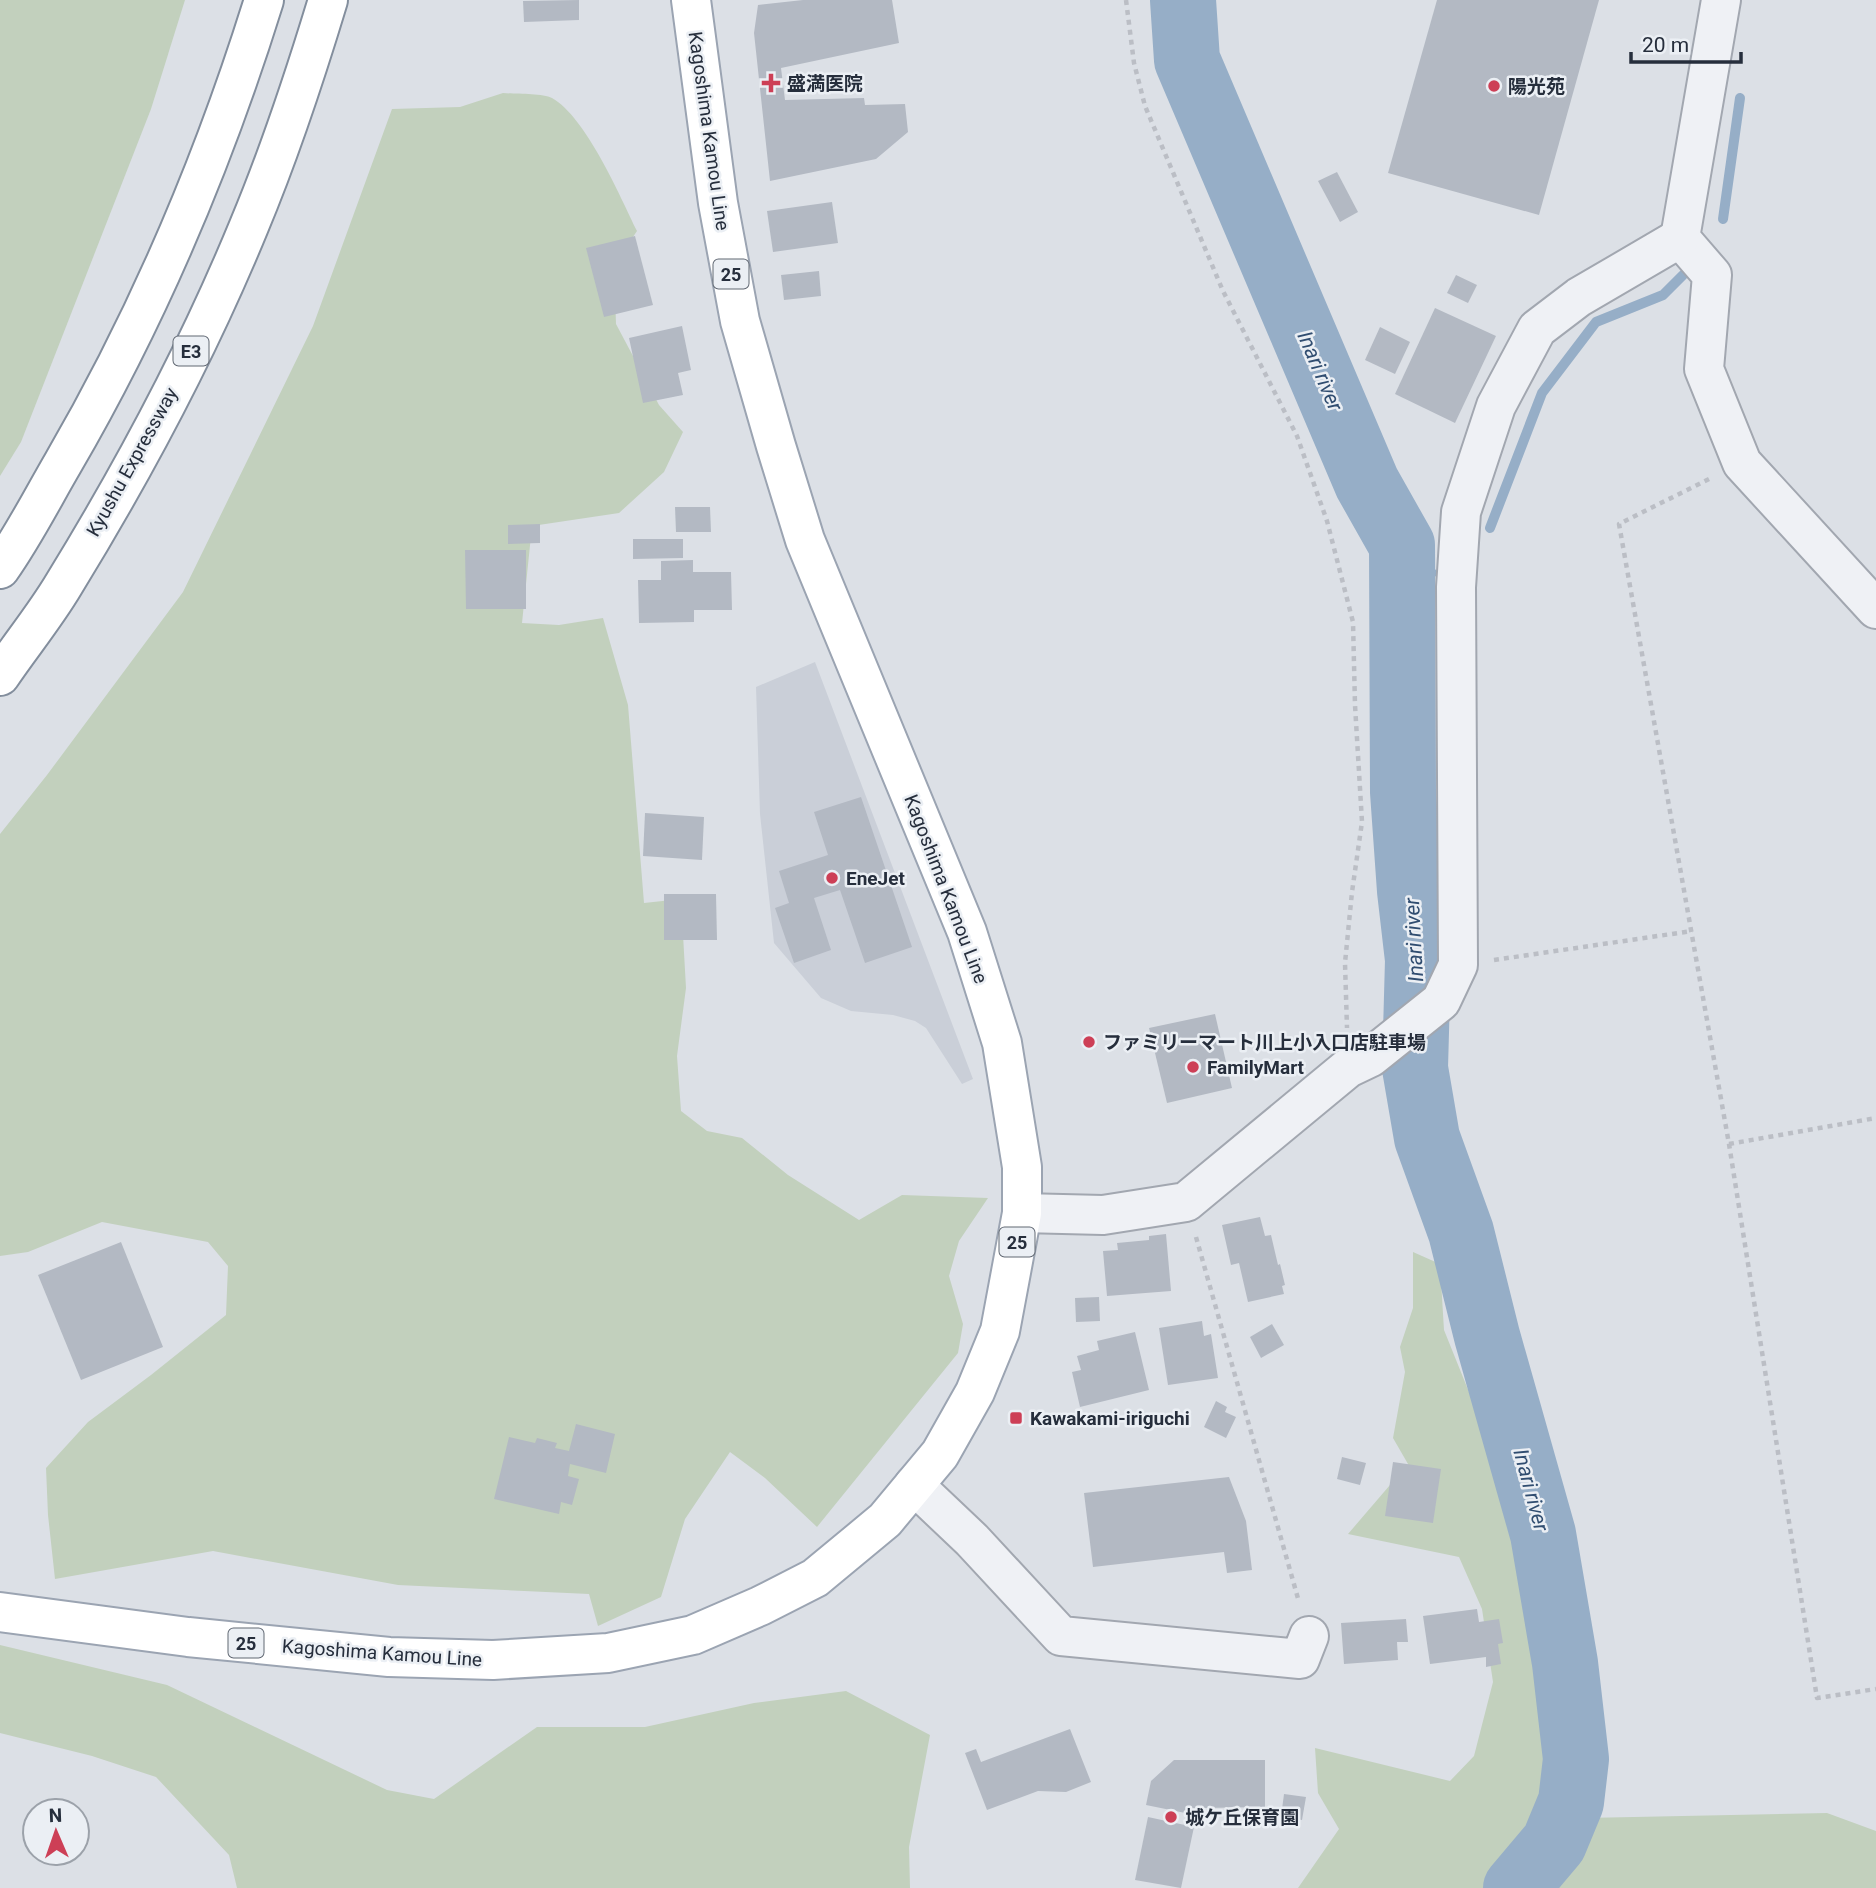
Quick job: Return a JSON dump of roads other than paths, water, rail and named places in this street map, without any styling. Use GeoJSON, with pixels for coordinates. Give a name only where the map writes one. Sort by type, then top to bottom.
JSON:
{"type":"FeatureCollection","features":[{"type":"Feature","properties":{"kind":"main road"},"geometry":{"type":"LineString","coordinates":[[0,569],[89,418],[141,316],[194,199],[243,67],[264,0]]}},
{"type":"Feature","properties":{"kind":"main road","name":"Kyushu Expressway"},"geometry":{"type":"LineString","coordinates":[[0,676],[62,587],[140,453],[193,348],[249,226],[301,89],[328,0]]}},
{"type":"Feature","properties":{"kind":"main road","name":"Kagoshima Kamou Line"},"geometry":{"type":"LineString","coordinates":[[0,1612],[188,1637],[389,1657],[493,1660],[608,1653],[693,1634],[760,1606],[815,1578],[885,1520],[940,1454],[969,1402],[1000,1331],[1022,1213],[1022,1167],[998,1030],[967,932],[806,540],[740,321],[718,203],[691,0]]}},
{"type":"Feature","properties":{"kind":"street"},"geometry":{"type":"LineString","coordinates":[[1022,1213],[1103,1215],[1186,1202],[1441,1001],[1458,965],[1456,587],[1461,512],[1496,407],[1537,329],[1579,297],[1680,238],[1721,0]]}},
{"type":"Feature","properties":{"kind":"street"},"geometry":{"type":"LineString","coordinates":[[1680,238],[1712,275],[1704,369],[1742,463],[1876,609]]}},
{"type":"Feature","properties":{"kind":"street"},"geometry":{"type":"LineString","coordinates":[[914,1485],[972,1540],[1061,1636],[1300,1659],[1309,1636]]}},
{"type":"Feature","properties":{"kind":"waterway","name":"Inari river"},"geometry":{"type":"LineString","coordinates":[[1183,0],[1187,60],[1367,483],[1402,545],[1403,792],[1418,960],[1415,1068],[1427,1138],[1461,1232],[1487,1336],[1543,1534],[1565,1663],[1576,1759],[1571,1802],[1554,1843],[1516,1888]]}},
{"type":"Feature","properties":{"kind":"waterway"},"geometry":{"type":"LineString","coordinates":[[1723,219],[1740,98]]}},
{"type":"Feature","properties":{"kind":"waterway"},"geometry":{"type":"LineString","coordinates":[[1490,528],[1542,393],[1596,322],[1663,295],[1683,275]]}},
{"type":"Feature","properties":{"kind":"waterway"},"geometry":{"type":"LineString","coordinates":[[1403,593],[1432,573]]}},
{"type":"Feature","properties":{"kind":"place","name":"盛満医院"},"geometry":{"type":"Point","coordinates":[771,83]}},
{"type":"Feature","properties":{"kind":"place","name":"陽光苑"},"geometry":{"type":"Point","coordinates":[1494,86]}},
{"type":"Feature","properties":{"kind":"place","name":"EneJet"},"geometry":{"type":"Point","coordinates":[832,878]}},
{"type":"Feature","properties":{"kind":"place","name":"ファミリーマート川上小入口店駐車場"},"geometry":{"type":"Point","coordinates":[1089,1042]}},
{"type":"Feature","properties":{"kind":"place","name":"FamilyMart"},"geometry":{"type":"Point","coordinates":[1193,1067]}},
{"type":"Feature","properties":{"kind":"place","name":"Kawakami-iriguchi"},"geometry":{"type":"Point","coordinates":[1016,1418]}},
{"type":"Feature","properties":{"kind":"place","name":"城ケ丘保育園"},"geometry":{"type":"Point","coordinates":[1171,1817]}}]}
